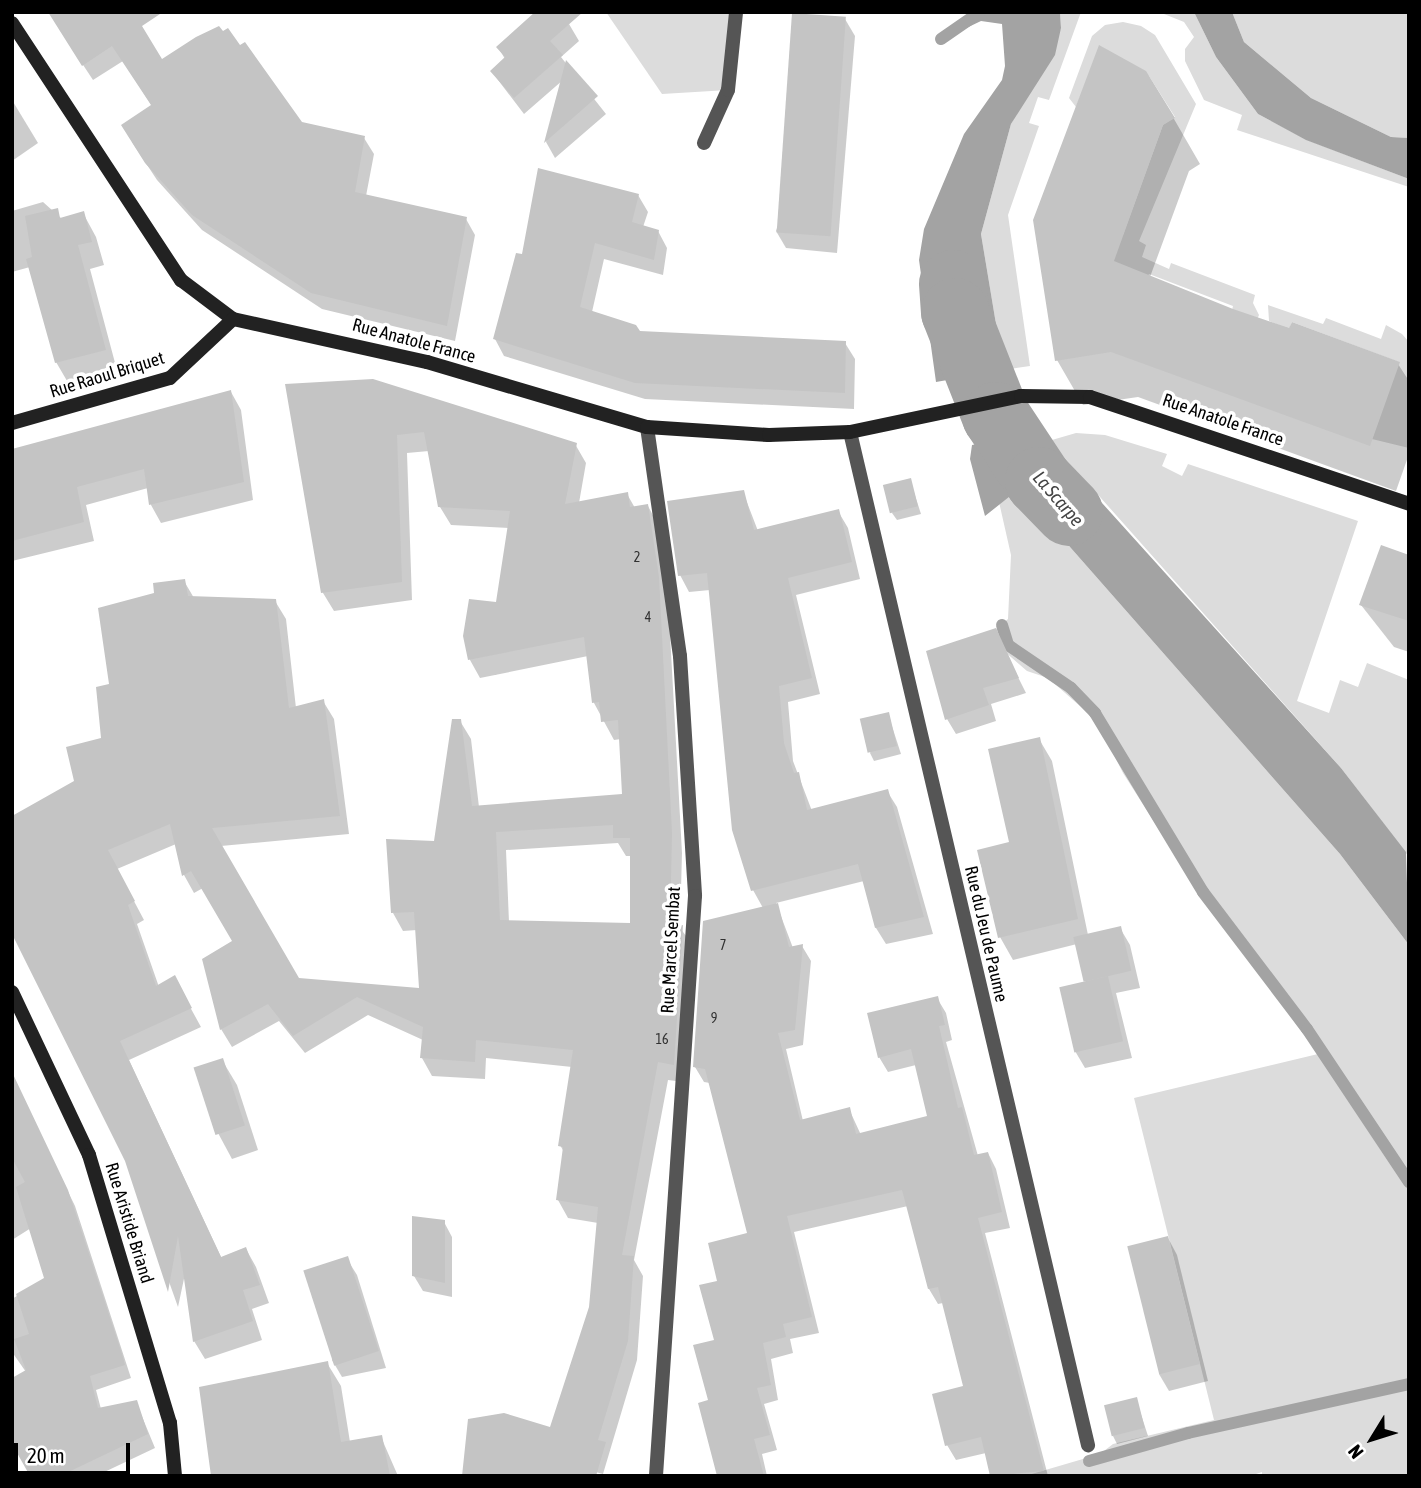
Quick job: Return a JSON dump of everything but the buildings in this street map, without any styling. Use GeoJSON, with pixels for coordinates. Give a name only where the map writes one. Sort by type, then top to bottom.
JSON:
{"type":"FeatureCollection","features":[{"type":"Feature","properties":{"kind":"main road","name":"Rue Anatole France"},"geometry":{"type":"LineString","coordinates":[[12,23],[181,280],[233,319],[427,362],[647,427],[769,435],[850,432],[1021,396],[1046,394],[1104,400],[1409,504]]}},
{"type":"Feature","properties":{"kind":"main road","name":"Rue Raoul Briquet"},"geometry":{"type":"LineString","coordinates":[[12,423],[170,378],[233,319]]}},
{"type":"Feature","properties":{"kind":"main road","name":"Rue Aristide Briand"},"geometry":{"type":"LineString","coordinates":[[12,992],[89,1155],[170,1423],[175,1476]]}},
{"type":"Feature","properties":{"kind":"street"},"geometry":{"type":"LineString","coordinates":[[704,143],[728,90],[736,12]]}},
{"type":"Feature","properties":{"kind":"street","name":"Rue Marcel Sembat"},"geometry":{"type":"LineString","coordinates":[[647,427],[680,656],[695,896],[656,1476]]}},
{"type":"Feature","properties":{"kind":"street","name":"Rue du Jeu de Paume"},"geometry":{"type":"LineString","coordinates":[[850,432],[1088,1445]]}},
{"type":"Feature","properties":{"kind":"shaded area"},"geometry":{"type":"Polygon","coordinates":[[[606,12],[736,12],[728,90],[662,94],[606,12]]]}},
{"type":"Feature","properties":{"kind":"shaded area"},"geometry":{"type":"Polygon","coordinates":[[[1060,12],[1081,12],[1049,100],[1038,97],[1029,123],[1039,126],[1008,215],[1030,366],[1010,369],[1000,348],[981,234],[1011,124],[1061,28],[1060,12]]]}},
{"type":"Feature","properties":{"kind":"shaded area"},"geometry":{"type":"Polygon","coordinates":[[[1159,12],[1194,12],[1216,57],[1258,114],[1307,140],[1409,179],[1409,187],[1237,130],[1242,115],[1204,100],[1185,61],[1185,49],[1194,37],[1184,22],[1159,12]]]}},
{"type":"Feature","properties":{"kind":"shaded area"},"geometry":{"type":"Polygon","coordinates":[[[1232,12],[1409,12],[1409,138],[1391,137],[1311,98],[1244,42],[1232,12]]]}},
{"type":"Feature","properties":{"kind":"shaded area"},"geometry":{"type":"Polygon","coordinates":[[[1123,22],[1141,26],[1155,35],[1196,104],[1139,241],[1146,245],[1142,257],[1169,269],[1171,263],[1255,295],[1253,303],[1259,315],[1254,327],[1230,318],[1233,306],[1149,274],[1142,286],[1113,276],[1107,229],[1123,235],[1163,125],[1175,117],[1149,76],[1100,46],[1076,107],[1069,98],[1092,36],[1105,25],[1123,22]]]}},
{"type":"Feature","properties":{"kind":"shaded area"},"geometry":{"type":"Polygon","coordinates":[[[1268,305],[1323,324],[1326,318],[1381,339],[1386,325],[1402,334],[1409,342],[1409,448],[1372,439],[1399,362],[1292,322],[1289,329],[1269,321],[1268,305]]]}},
{"type":"Feature","properties":{"kind":"shaded area"},"geometry":{"type":"Polygon","coordinates":[[[1076,433],[1105,435],[1167,454],[1162,466],[1182,476],[1188,464],[1358,521],[1297,701],[1329,713],[1340,680],[1358,687],[1367,663],[1409,680],[1409,857],[1341,768],[1084,479],[1045,442],[1076,433]]]}},
{"type":"Feature","properties":{"kind":"shaded area"},"geometry":{"type":"Polygon","coordinates":[[[1019,489],[1340,854],[1409,945],[1409,1476],[1262,1476],[1262,1472],[1250,1476],[1025,1476],[1100,1454],[1113,1444],[1214,1420],[1134,1098],[1318,1054],[1197,889],[1123,773],[1097,721],[1048,678],[1027,671],[1003,650],[996,629],[1008,619],[1011,555],[999,502],[1019,489]]]}},
{"type":"Feature","properties":{"kind":"water"},"geometry":{"type":"Polygon","coordinates":[[[971,12],[1060,12],[1061,28],[1055,55],[1011,124],[981,234],[1000,348],[1010,369],[936,382],[919,260],[924,229],[964,134],[1002,80],[1005,66],[1002,24],[981,21],[960,31],[956,24],[971,12]]]}},
{"type":"Feature","properties":{"kind":"water"},"geometry":{"type":"Polygon","coordinates":[[[1194,12],[1232,12],[1244,42],[1311,98],[1391,137],[1409,138],[1409,179],[1306,140],[1258,114],[1216,57],[1194,12]]]}},
{"type":"Feature","properties":{"kind":"water"},"geometry":{"type":"Polygon","coordinates":[[[1038,432],[1341,768],[1406,852],[1409,945],[1340,854],[1019,489],[985,516],[970,459],[972,445],[1038,432]]]}},
{"type":"Feature","properties":{"kind":"waterway"},"geometry":{"type":"LineString","coordinates":[[941,39],[980,12]]}},
{"type":"Feature","properties":{"kind":"waterway","name":"La Scarpe"},"geometry":{"type":"LineString","coordinates":[[953,284],[955,312],[996,416],[1039,481],[1069,512]]}},
{"type":"Feature","properties":{"kind":"waterway"},"geometry":{"type":"LineString","coordinates":[[1002,625],[1008,645],[1071,688],[1095,713],[1203,892],[1307,1029],[1409,1182]]}},
{"type":"Feature","properties":{"kind":"waterway"},"geometry":{"type":"LineString","coordinates":[[1089,1461],[1188,1433],[1409,1384]]}}]}
